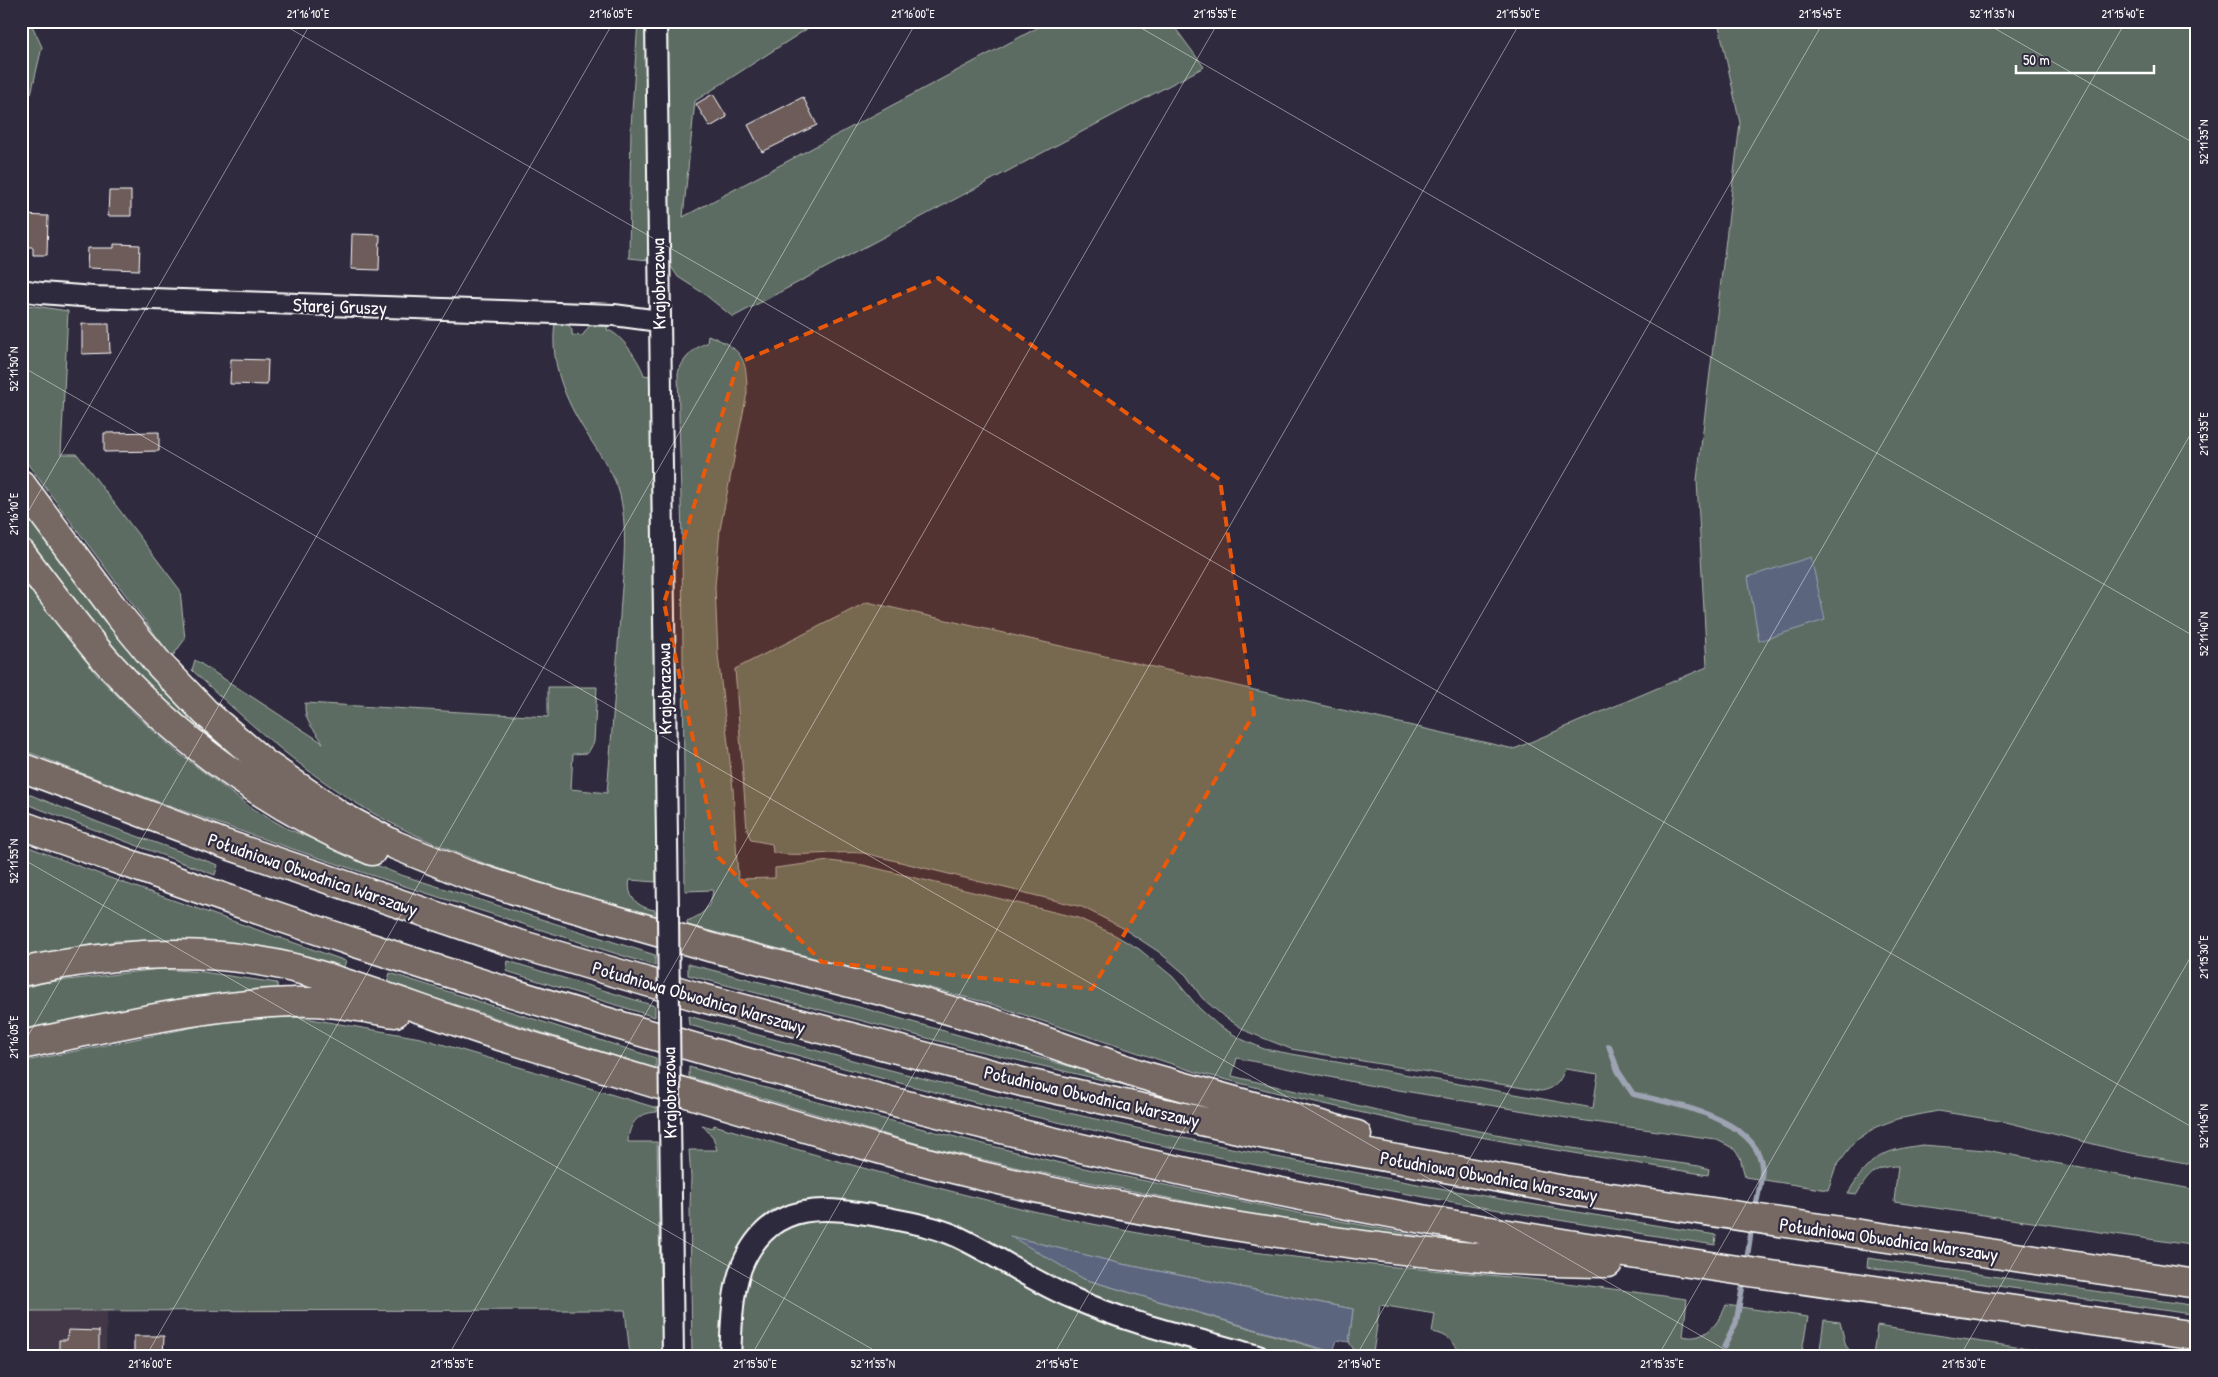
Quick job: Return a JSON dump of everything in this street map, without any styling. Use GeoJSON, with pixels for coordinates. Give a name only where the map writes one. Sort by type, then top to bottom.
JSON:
{"type":"FeatureCollection","features":[{"type":"Feature","properties":{"kind":"highway"},"geometry":{"type":"LineString","coordinates":[[21,484],[117,613],[159,664],[206,713],[264,763],[339,815],[395,845],[466,874],[616,921],[787,968],[916,1000],[1046,1040],[1142,1074],[1250,1106],[1564,1190]]}},
{"type":"Feature","properties":{"kind":"highway"},"geometry":{"type":"LineString","coordinates":[[21,553],[111,666],[162,716],[204,753],[250,787],[336,835],[429,873],[496,894],[616,921]]}},
{"type":"Feature","properties":{"kind":"highway","name":"Południowa Obwodnica Warszawy"},"geometry":{"type":"LineString","coordinates":[[21,767],[148,816],[367,894],[512,942],[695,996],[850,1038],[1088,1097],[1266,1135],[1564,1190],[2197,1284]]}},
{"type":"Feature","properties":{"kind":"highway"},"geometry":{"type":"LineString","coordinates":[[21,825],[267,913],[490,986],[644,1033],[935,1113],[1036,1138],[1254,1187],[1440,1222],[1731,1269],[2197,1336]]}},
{"type":"Feature","properties":{"kind":"highway"},"geometry":{"type":"LineString","coordinates":[[21,972],[75,961],[126,955],[183,954],[240,958],[301,970],[369,991],[462,1024],[880,1150],[1074,1197],[1171,1215],[1369,1247],[1551,1262],[1692,1262]]}},
{"type":"Feature","properties":{"kind":"highway"},"geometry":{"type":"LineString","coordinates":[[21,1045],[168,1016],[227,1007],[295,1002],[362,1008],[462,1024]]}},
{"type":"Feature","properties":{"kind":"street","name":"Krajobrazowa"},"geometry":{"type":"LineString","coordinates":[[656,21],[673,1356]]}},
{"type":"Feature","properties":{"kind":"street","name":"Starej Gruszy"},"geometry":{"type":"LineString","coordinates":[[21,290],[94,297],[614,315],[659,321]]}},
{"type":"Feature","properties":{"kind":"street"},"geometry":{"type":"LineString","coordinates":[[730,1356],[734,1300],[744,1260],[763,1232],[777,1221],[794,1213],[812,1209],[831,1209],[926,1225],[956,1236],[1035,1281],[1070,1298],[1110,1313],[1258,1356]]}},
{"type":"Feature","properties":{"kind":"highlighted area"},"geometry":{"type":"Polygon","coordinates":[[[938,278],[1220,480],[1254,714],[1092,989],[822,962],[718,857],[664,603],[738,363],[938,278]]]}},
{"type":"Feature","properties":{"kind":"shaded area"},"geometry":{"type":"Polygon","coordinates":[[[21,1311],[107,1311],[106,1356],[21,1356],[21,1311]]]}},
{"type":"Feature","properties":{"kind":"green space"},"geometry":{"type":"Polygon","coordinates":[[[21,21],[30,21],[42,47],[31,94],[21,93],[21,21]]]}},
{"type":"Feature","properties":{"kind":"green space"},"geometry":{"type":"Polygon","coordinates":[[[638,21],[819,21],[695,101],[683,217],[1050,21],[1170,21],[1204,67],[733,317],[703,293],[678,277],[668,262],[629,258],[631,127],[638,21]]]}},
{"type":"Feature","properties":{"kind":"green space"},"geometry":{"type":"Polygon","coordinates":[[[1718,21],[2197,21],[2197,1165],[2121,1151],[2006,1122],[1938,1111],[1897,1119],[1876,1127],[1855,1141],[1836,1166],[1828,1190],[1745,1177],[1740,1157],[1733,1148],[1715,1139],[1579,1120],[1368,1085],[1237,1058],[1232,1076],[1411,1118],[1565,1147],[1699,1166],[1709,1169],[1708,1175],[1411,1124],[1294,1097],[1196,1072],[988,1003],[687,925],[687,921],[698,916],[708,906],[713,890],[685,891],[682,540],[678,373],[689,355],[698,347],[707,343],[708,335],[735,350],[744,363],[747,381],[747,393],[720,529],[715,586],[718,655],[733,789],[738,879],[775,878],[775,868],[829,861],[863,865],[1078,918],[1113,934],[1139,949],[1173,977],[1199,1008],[1218,1025],[1241,1039],[1264,1049],[1593,1108],[1598,1074],[1565,1069],[1556,1084],[1550,1089],[1541,1091],[1291,1049],[1248,1032],[1222,1015],[1202,998],[1186,975],[1159,952],[1121,927],[1082,907],[864,853],[773,853],[772,844],[751,840],[747,830],[735,669],[867,602],[1514,749],[1707,667],[1697,480],[1740,123],[1718,21]]]}},
{"type":"Feature","properties":{"kind":"green space"},"geometry":{"type":"Polygon","coordinates":[[[21,304],[68,311],[61,454],[77,454],[180,590],[185,639],[172,657],[21,455],[21,304]]]}},
{"type":"Feature","properties":{"kind":"green space"},"geometry":{"type":"Polygon","coordinates":[[[555,323],[568,324],[572,330],[572,335],[582,336],[590,325],[608,324],[607,330],[618,336],[634,356],[644,375],[650,376],[656,687],[656,882],[630,880],[629,886],[635,901],[644,907],[655,910],[655,917],[579,895],[501,869],[425,840],[390,822],[334,789],[291,757],[250,723],[192,670],[195,660],[323,743],[308,721],[305,703],[548,717],[548,687],[597,687],[594,742],[588,753],[573,754],[571,789],[607,793],[624,556],[623,510],[618,488],[612,474],[575,414],[562,386],[555,355],[555,323]]]}},
{"type":"Feature","properties":{"kind":"green space"},"geometry":{"type":"Polygon","coordinates":[[[21,506],[264,780],[194,727],[142,681],[100,633],[21,533],[21,506]]]}},
{"type":"Feature","properties":{"kind":"green space"},"geometry":{"type":"Polygon","coordinates":[[[21,576],[96,674],[139,718],[177,752],[253,809],[288,829],[398,874],[655,955],[655,966],[415,890],[256,837],[99,780],[21,749],[21,576]]]}},
{"type":"Feature","properties":{"kind":"green space"},"geometry":{"type":"Polygon","coordinates":[[[21,791],[100,823],[218,865],[215,875],[21,802],[21,791]]]}},
{"type":"Feature","properties":{"kind":"green space"},"geometry":{"type":"Polygon","coordinates":[[[21,844],[110,878],[346,961],[343,969],[235,947],[178,941],[116,941],[21,961],[21,844]]]}},
{"type":"Feature","properties":{"kind":"green space"},"geometry":{"type":"Polygon","coordinates":[[[508,961],[655,1006],[655,1017],[506,971],[508,961]]]}},
{"type":"Feature","properties":{"kind":"green space"},"geometry":{"type":"Polygon","coordinates":[[[688,964],[859,1007],[1129,1083],[1128,1086],[965,1048],[688,975],[688,964]]]}},
{"type":"Feature","properties":{"kind":"green space"},"geometry":{"type":"Polygon","coordinates":[[[160,969],[203,972],[277,983],[278,992],[177,1001],[21,1031],[21,989],[42,983],[160,969]]]}},
{"type":"Feature","properties":{"kind":"green space"},"geometry":{"type":"Polygon","coordinates":[[[390,973],[656,1058],[656,1069],[387,983],[390,973]]]}},
{"type":"Feature","properties":{"kind":"green space"},"geometry":{"type":"Polygon","coordinates":[[[688,1016],[957,1087],[1130,1127],[1380,1177],[1716,1235],[1715,1245],[1544,1218],[1374,1188],[1120,1136],[949,1096],[775,1049],[689,1025],[688,1016]]]}},
{"type":"Feature","properties":{"kind":"green space"},"geometry":{"type":"Polygon","coordinates":[[[299,1017],[421,1038],[657,1108],[657,1112],[645,1114],[636,1120],[630,1129],[628,1142],[657,1142],[662,1356],[630,1356],[625,1310],[21,1311],[21,1062],[238,1019],[299,1017]]]}},
{"type":"Feature","properties":{"kind":"green space"},"geometry":{"type":"Polygon","coordinates":[[[689,1067],[832,1106],[1060,1163],[1308,1215],[1421,1236],[1421,1241],[1319,1228],[1028,1170],[929,1147],[689,1077],[689,1067]]]}},
{"type":"Feature","properties":{"kind":"green space"},"geometry":{"type":"Polygon","coordinates":[[[702,1125],[713,1128],[714,1125],[837,1161],[961,1194],[1086,1223],[1149,1235],[1250,1252],[1540,1280],[1687,1299],[1683,1336],[1698,1336],[1710,1330],[1726,1305],[1808,1317],[1801,1356],[1461,1356],[1450,1340],[1432,1332],[1435,1314],[1380,1305],[1373,1353],[1354,1350],[1349,1342],[1353,1309],[1122,1264],[1013,1237],[1084,1279],[1343,1356],[1293,1356],[1151,1317],[1095,1298],[894,1209],[830,1199],[792,1203],[772,1210],[758,1221],[739,1246],[729,1275],[723,1356],[692,1356],[691,1178],[689,1150],[717,1150],[713,1137],[702,1125]]]}},
{"type":"Feature","properties":{"kind":"green space"},"geometry":{"type":"Polygon","coordinates":[[[1923,1145],[1986,1150],[2197,1190],[2197,1246],[1894,1202],[1898,1166],[1890,1166],[1878,1170],[1869,1177],[1857,1194],[1848,1193],[1863,1171],[1878,1157],[1897,1150],[1923,1145]]]}},
{"type":"Feature","properties":{"kind":"green space"},"geometry":{"type":"Polygon","coordinates":[[[821,1218],[874,1225],[914,1233],[932,1239],[964,1252],[1023,1287],[1060,1305],[1120,1327],[1223,1356],[738,1356],[743,1295],[752,1264],[759,1251],[768,1240],[780,1231],[800,1223],[821,1218]]]}},
{"type":"Feature","properties":{"kind":"green space"},"geometry":{"type":"Polygon","coordinates":[[[1868,1258],[2197,1306],[2197,1315],[1867,1267],[1868,1258]]]}},
{"type":"Feature","properties":{"kind":"green space"},"geometry":{"type":"Polygon","coordinates":[[[1824,1320],[1840,1322],[1846,1346],[1855,1356],[1819,1356],[1824,1320]]]}},
{"type":"Feature","properties":{"kind":"green space"},"geometry":{"type":"Polygon","coordinates":[[[1877,1326],[2075,1356],[1873,1356],[1877,1326]]]}},
{"type":"Feature","properties":{"kind":"water"},"geometry":{"type":"Polygon","coordinates":[[[1811,557],[1825,620],[1759,641],[1748,577],[1811,557]]]}},
{"type":"Feature","properties":{"kind":"water"},"geometry":{"type":"Polygon","coordinates":[[[1010,1236],[1122,1264],[1353,1309],[1349,1342],[1337,1340],[1333,1352],[1084,1279],[1010,1236]]]}},
{"type":"Feature","properties":{"kind":"building"},"geometry":{"type":"Polygon","coordinates":[[[713,94],[727,117],[710,127],[696,104],[713,94]]]}},
{"type":"Feature","properties":{"kind":"building"},"geometry":{"type":"Polygon","coordinates":[[[803,97],[817,125],[762,152],[748,125],[803,97]]]}},
{"type":"Feature","properties":{"kind":"building"},"geometry":{"type":"Polygon","coordinates":[[[109,191],[131,191],[131,216],[108,216],[109,191]]]}},
{"type":"Feature","properties":{"kind":"building"},"geometry":{"type":"Polygon","coordinates":[[[21,215],[48,216],[47,255],[33,255],[33,247],[21,247],[21,215]]]}},
{"type":"Feature","properties":{"kind":"building"},"geometry":{"type":"Polygon","coordinates":[[[352,234],[380,235],[379,270],[351,269],[352,234]]]}},
{"type":"Feature","properties":{"kind":"building"},"geometry":{"type":"Polygon","coordinates":[[[114,244],[140,245],[139,270],[87,268],[88,248],[114,248],[114,244]]]}},
{"type":"Feature","properties":{"kind":"building"},"geometry":{"type":"Polygon","coordinates":[[[82,324],[109,324],[110,353],[82,354],[82,324]]]}},
{"type":"Feature","properties":{"kind":"building"},"geometry":{"type":"Polygon","coordinates":[[[231,359],[268,360],[267,385],[230,384],[231,359]]]}},
{"type":"Feature","properties":{"kind":"building"},"geometry":{"type":"Polygon","coordinates":[[[159,432],[159,451],[104,452],[104,433],[159,432]]]}},
{"type":"Feature","properties":{"kind":"building"},"geometry":{"type":"Polygon","coordinates":[[[68,1330],[99,1331],[99,1356],[59,1356],[59,1340],[67,1340],[68,1330]]]}},
{"type":"Feature","properties":{"kind":"building"},"geometry":{"type":"Polygon","coordinates":[[[134,1336],[164,1336],[163,1356],[134,1356],[134,1336]]]}},
{"type":"Feature","properties":{"kind":"waterway"},"geometry":{"type":"LineString","coordinates":[[1609,1046],[1618,1071],[1633,1094],[1711,1116],[1731,1125],[1746,1137],[1757,1152],[1762,1169],[1755,1211]]}},
{"type":"Feature","properties":{"kind":"waterway"},"geometry":{"type":"LineString","coordinates":[[1746,1265],[1752,1225]]}},
{"type":"Feature","properties":{"kind":"waterway"},"geometry":{"type":"LineString","coordinates":[[1724,1347],[1736,1323],[1744,1279]]}}]}
